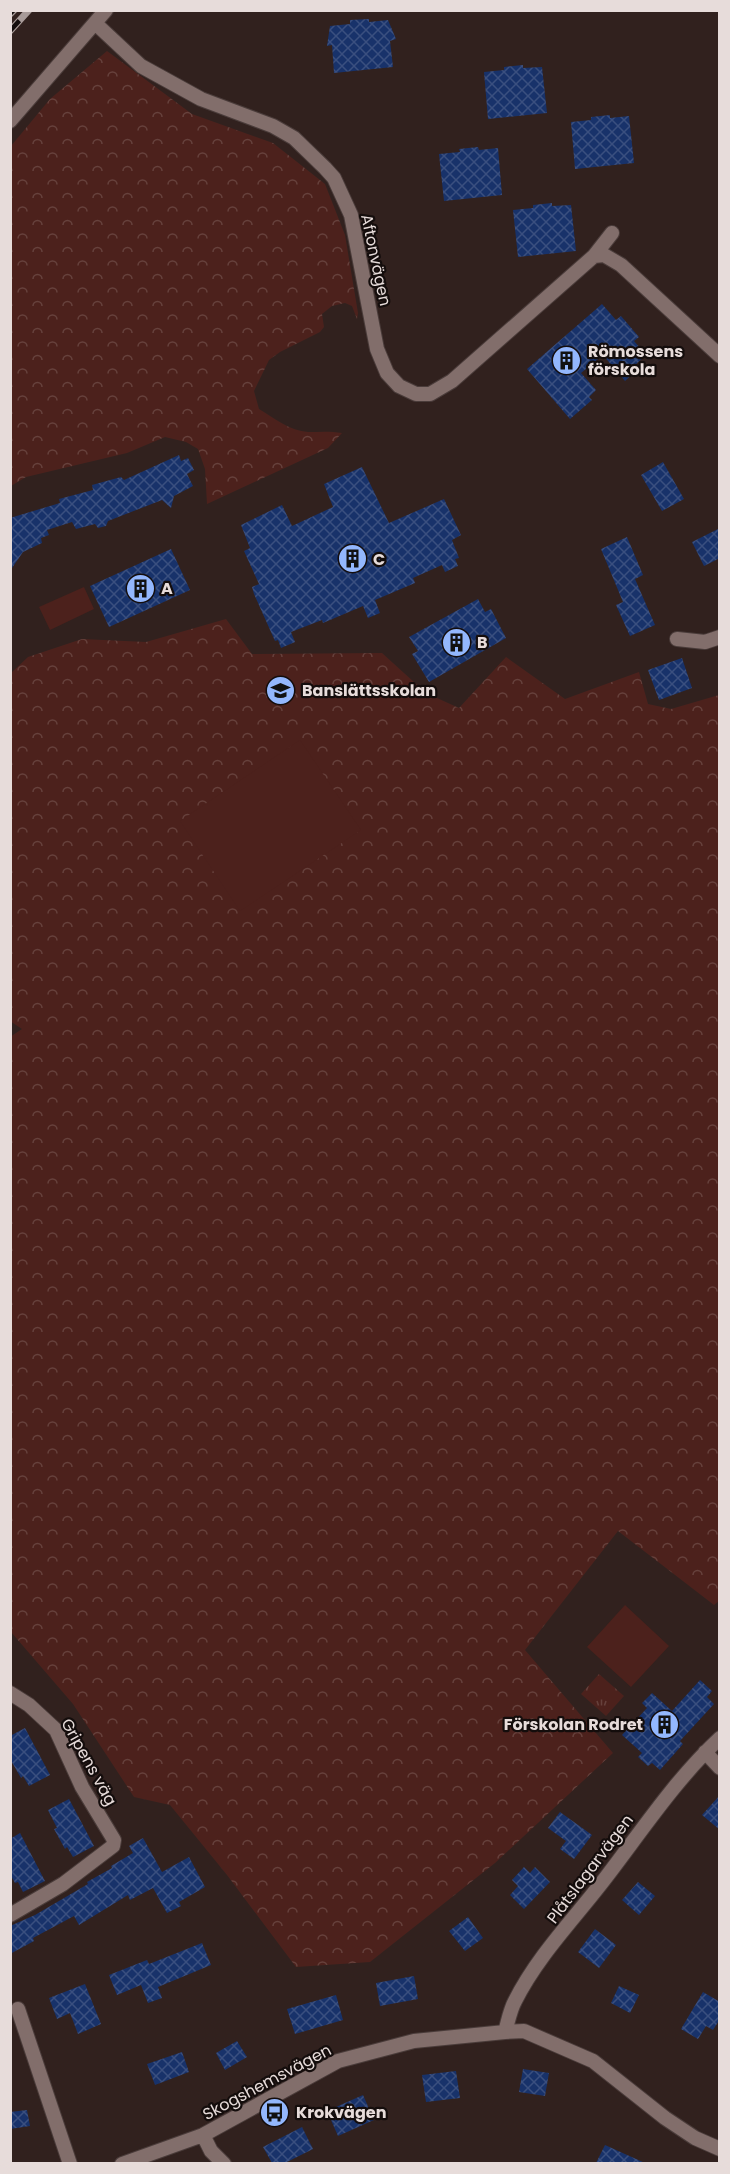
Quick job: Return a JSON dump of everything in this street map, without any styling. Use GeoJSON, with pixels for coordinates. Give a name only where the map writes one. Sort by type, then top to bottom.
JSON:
{"type":"FeatureCollection","features":[{"type":"Feature","properties":{"kind":"street"},"geometry":{"type":"LineString","coordinates":[[10,121],[106,10]]}},
{"type":"Feature","properties":{"kind":"street","name":"Aftonvägen"},"geometry":{"type":"LineString","coordinates":[[95,22],[141,66],[201,99],[273,126],[294,138],[334,178],[351,215],[377,349],[387,373],[399,386],[409,392],[430,394],[452,381],[594,256],[612,233]]}},
{"type":"Feature","properties":{"kind":"street"},"geometry":{"type":"LineString","coordinates":[[594,256],[604,255],[621,265],[720,356]]}},
{"type":"Feature","properties":{"kind":"street"},"geometry":{"type":"LineString","coordinates":[[677,639],[705,642],[720,637]]}},
{"type":"Feature","properties":{"kind":"street","name":"Gripens väg"},"geometry":{"type":"LineString","coordinates":[[10,1694],[29,1705],[56,1730],[82,1787],[114,1840],[113,1846],[63,1884],[10,1915]]}},
{"type":"Feature","properties":{"kind":"street","name":"Plåtslagarvägen"},"geometry":{"type":"LineString","coordinates":[[506,2032],[514,2003],[534,1968],[608,1875],[650,1817],[705,1752],[720,1738]]}},
{"type":"Feature","properties":{"kind":"street"},"geometry":{"type":"LineString","coordinates":[[705,1752],[720,1768]]}},
{"type":"Feature","properties":{"kind":"street"},"geometry":{"type":"LineString","coordinates":[[18,2009],[70,2163]]}},
{"type":"Feature","properties":{"kind":"street","name":"Skogshemsvägen"},"geometry":{"type":"LineString","coordinates":[[122,2163],[203,2135],[338,2061],[414,2041],[524,2031],[593,2061],[665,2118],[695,2138],[720,2149]]}},
{"type":"Feature","properties":{"kind":"street"},"geometry":{"type":"LineString","coordinates":[[203,2135],[211,2151],[224,2163]]}},
{"type":"Feature","properties":{"kind":"green space"},"geometry":{"type":"Polygon","coordinates":[[[107,51],[192,114],[273,143],[325,184],[345,235],[358,313],[357,319],[352,306],[345,303],[332,306],[322,314],[324,327],[320,332],[269,360],[254,391],[259,409],[289,427],[308,432],[342,433],[328,448],[207,504],[205,469],[198,449],[186,442],[165,437],[127,453],[26,477],[11,486],[11,146],[50,99],[107,51]]]}},
{"type":"Feature","properties":{"kind":"green space"},"geometry":{"type":"Polygon","coordinates":[[[84,587],[94,609],[50,630],[39,607],[84,587]]]}},
{"type":"Feature","properties":{"kind":"green space"},"geometry":{"type":"Polygon","coordinates":[[[226,619],[252,654],[382,653],[426,693],[459,708],[506,657],[565,699],[639,672],[648,704],[671,709],[719,695],[719,1601],[714,1605],[618,1531],[525,1650],[613,1753],[495,1863],[370,1962],[296,1967],[227,1875],[170,1805],[134,1797],[73,1704],[11,1632],[10,1037],[22,1029],[10,1021],[10,674],[28,657],[82,639],[146,642],[226,619]]]}},
{"type":"Feature","properties":{"kind":"green space"},"geometry":{"type":"Polygon","coordinates":[[[300,740],[361,830],[240,911],[180,821],[300,740]]]}},
{"type":"Feature","properties":{"kind":"green space"},"geometry":{"type":"Polygon","coordinates":[[[625,1605],[669,1646],[631,1687],[587,1647],[625,1605]]]}},
{"type":"Feature","properties":{"kind":"green space"},"geometry":{"type":"Polygon","coordinates":[[[599,1674],[624,1696],[606,1716],[581,1694],[599,1674]]]}},
{"type":"Feature","properties":{"kind":"building"},"geometry":{"type":"Polygon","coordinates":[[[369,19],[369,22],[388,20],[396,39],[390,41],[393,67],[334,73],[332,45],[327,46],[330,26],[350,24],[350,20],[369,19]]]}},
{"type":"Feature","properties":{"kind":"building"},"geometry":{"type":"Polygon","coordinates":[[[523,65],[523,68],[542,67],[547,113],[488,119],[484,72],[523,65]]]}},
{"type":"Feature","properties":{"kind":"building"},"geometry":{"type":"Polygon","coordinates":[[[610,115],[610,118],[629,116],[634,163],[575,169],[571,122],[610,115]]]}},
{"type":"Feature","properties":{"kind":"building"},"geometry":{"type":"Polygon","coordinates":[[[478,147],[479,150],[498,148],[502,195],[444,201],[439,154],[478,147]]]}},
{"type":"Feature","properties":{"kind":"building"},"geometry":{"type":"Polygon","coordinates":[[[552,203],[552,206],[571,205],[576,251],[518,257],[513,210],[552,203]]]}},
{"type":"Feature","properties":{"kind":"building","name":"Römossens förskola"},"geometry":{"type":"Polygon","coordinates":[[[602,304],[616,320],[621,316],[639,337],[634,341],[646,355],[635,365],[638,369],[625,381],[603,355],[581,373],[596,390],[589,397],[592,400],[570,419],[527,369],[602,304]]]}},
{"type":"Feature","properties":{"kind":"building"},"geometry":{"type":"Polygon","coordinates":[[[179,455],[181,461],[188,458],[194,470],[187,474],[193,486],[174,496],[171,508],[162,500],[108,521],[106,526],[98,528],[95,524],[76,529],[72,522],[47,530],[49,535],[41,538],[42,543],[23,552],[10,571],[10,518],[60,503],[59,499],[93,490],[92,485],[121,477],[124,480],[179,455]]]}},
{"type":"Feature","properties":{"kind":"building"},"geometry":{"type":"Polygon","coordinates":[[[663,462],[684,499],[662,511],[641,475],[663,462]]]}},
{"type":"Feature","properties":{"kind":"building","name":"C"},"geometry":{"type":"Polygon","coordinates":[[[362,467],[389,523],[444,499],[461,535],[452,540],[459,558],[455,559],[458,566],[445,572],[442,565],[413,578],[415,583],[375,600],[380,613],[368,618],[363,606],[323,623],[322,620],[291,632],[295,642],[281,648],[278,640],[275,641],[254,594],[252,587],[259,584],[244,551],[250,548],[241,525],[282,505],[292,526],[333,507],[324,484],[362,467]]]}},
{"type":"Feature","properties":{"kind":"building"},"geometry":{"type":"Polygon","coordinates":[[[720,528],[720,558],[704,566],[692,542],[720,528]]]}},
{"type":"Feature","properties":{"kind":"building"},"geometry":{"type":"Polygon","coordinates":[[[627,537],[643,575],[635,579],[655,625],[630,636],[616,605],[623,602],[601,549],[627,537]]]}},
{"type":"Feature","properties":{"kind":"building","name":"A"},"geometry":{"type":"Polygon","coordinates":[[[171,549],[190,590],[109,627],[90,586],[171,549]]]}},
{"type":"Feature","properties":{"kind":"building","name":"B"},"geometry":{"type":"Polygon","coordinates":[[[478,599],[485,612],[491,609],[506,638],[429,682],[412,654],[418,651],[409,637],[478,599]]]}},
{"type":"Feature","properties":{"kind":"building"},"geometry":{"type":"Polygon","coordinates":[[[682,658],[692,688],[659,700],[648,670],[682,658]]]}},
{"type":"Feature","properties":{"kind":"building","name":"Förskolan Rodret"},"geometry":{"type":"Polygon","coordinates":[[[700,1680],[712,1691],[707,1697],[714,1704],[680,1741],[683,1744],[660,1770],[652,1763],[648,1766],[638,1757],[642,1753],[622,1735],[647,1708],[642,1703],[652,1693],[672,1711],[700,1680]]]}},
{"type":"Feature","properties":{"kind":"building"},"geometry":{"type":"Polygon","coordinates":[[[25,1728],[50,1775],[29,1786],[23,1776],[21,1778],[10,1759],[10,1736],[25,1728]]]}},
{"type":"Feature","properties":{"kind":"building"},"geometry":{"type":"Polygon","coordinates":[[[720,1795],[720,1830],[702,1815],[720,1795]]]}},
{"type":"Feature","properties":{"kind":"building"},"geometry":{"type":"Polygon","coordinates":[[[69,1799],[94,1846],[73,1857],[67,1847],[65,1849],[54,1829],[57,1828],[48,1810],[69,1799]]]}},
{"type":"Feature","properties":{"kind":"building"},"geometry":{"type":"Polygon","coordinates":[[[560,1812],[592,1835],[574,1859],[560,1849],[566,1841],[548,1828],[560,1812]]]}},
{"type":"Feature","properties":{"kind":"building"},"geometry":{"type":"Polygon","coordinates":[[[20,1833],[45,1881],[23,1892],[18,1882],[15,1883],[10,1874],[10,1839],[20,1833]]]}},
{"type":"Feature","properties":{"kind":"building"},"geometry":{"type":"Polygon","coordinates":[[[143,1838],[162,1872],[189,1857],[205,1887],[179,1902],[181,1906],[167,1913],[153,1888],[130,1900],[128,1895],[79,1925],[74,1916],[33,1938],[34,1941],[10,1954],[10,1926],[35,1915],[88,1884],[87,1882],[133,1853],[129,1846],[143,1838]]]}},
{"type":"Feature","properties":{"kind":"building"},"geometry":{"type":"Polygon","coordinates":[[[524,1867],[530,1873],[535,1867],[550,1882],[524,1909],[510,1895],[518,1886],[512,1880],[524,1867]]]}},
{"type":"Feature","properties":{"kind":"building"},"geometry":{"type":"Polygon","coordinates":[[[638,1882],[655,1896],[639,1915],[622,1900],[638,1882]]]}},
{"type":"Feature","properties":{"kind":"building"},"geometry":{"type":"Polygon","coordinates":[[[468,1917],[483,1938],[465,1951],[449,1931],[468,1917]]]}},
{"type":"Feature","properties":{"kind":"building"},"geometry":{"type":"Polygon","coordinates":[[[595,1929],[616,1945],[599,1968],[578,1952],[595,1929]]]}},
{"type":"Feature","properties":{"kind":"building"},"geometry":{"type":"Polygon","coordinates":[[[202,1943],[211,1965],[158,1987],[162,1998],[148,2003],[141,1985],[117,1995],[109,1975],[147,1960],[149,1964],[202,1943]]]}},
{"type":"Feature","properties":{"kind":"building"},"geometry":{"type":"Polygon","coordinates":[[[414,1976],[418,1999],[380,2006],[376,1983],[414,1976]]]}},
{"type":"Feature","properties":{"kind":"building"},"geometry":{"type":"Polygon","coordinates":[[[85,1984],[101,2024],[78,2034],[70,2013],[57,2019],[49,1998],[85,1984]]]}},
{"type":"Feature","properties":{"kind":"building"},"geometry":{"type":"Polygon","coordinates":[[[619,1986],[639,1995],[630,2013],[611,2003],[619,1986]]]}},
{"type":"Feature","properties":{"kind":"building"},"geometry":{"type":"Polygon","coordinates":[[[703,1992],[720,2002],[720,2019],[713,2030],[706,2026],[698,2039],[681,2029],[703,1992]]]}},
{"type":"Feature","properties":{"kind":"building"},"geometry":{"type":"Polygon","coordinates":[[[336,1995],[343,2020],[295,2034],[287,2009],[336,1995]]]}},
{"type":"Feature","properties":{"kind":"building"},"geometry":{"type":"Polygon","coordinates":[[[237,2041],[247,2057],[225,2070],[216,2053],[237,2041]]]}},
{"type":"Feature","properties":{"kind":"building"},"geometry":{"type":"Polygon","coordinates":[[[182,2052],[189,2072],[155,2085],[147,2064],[182,2052]]]}},
{"type":"Feature","properties":{"kind":"building"},"geometry":{"type":"Polygon","coordinates":[[[523,2069],[549,2073],[545,2096],[519,2092],[523,2069]]]}},
{"type":"Feature","properties":{"kind":"building"},"geometry":{"type":"Polygon","coordinates":[[[456,2071],[460,2098],[426,2102],[422,2075],[456,2071]]]}},
{"type":"Feature","properties":{"kind":"building"},"geometry":{"type":"Polygon","coordinates":[[[363,2095],[374,2120],[338,2136],[327,2111],[363,2095]]]}},
{"type":"Feature","properties":{"kind":"building"},"geometry":{"type":"Polygon","coordinates":[[[27,2110],[30,2126],[10,2129],[10,2112],[27,2110]]]}},
{"type":"Feature","properties":{"kind":"building"},"geometry":{"type":"Polygon","coordinates":[[[302,2127],[313,2149],[285,2163],[272,2163],[263,2147],[302,2127]]]}},
{"type":"Feature","properties":{"kind":"building"},"geometry":{"type":"Polygon","coordinates":[[[605,2145],[645,2163],[596,2163],[605,2145]]]}},
{"type":"Feature","properties":{"kind":"railway"},"geometry":{"type":"LineString","coordinates":[[10,14],[14,10]]}},
{"type":"Feature","properties":{"kind":"railway"},"geometry":{"type":"LineString","coordinates":[[10,31],[29,10]]}},
{"type":"Feature","properties":{"kind":"place","name":"Römossens förskola"},"geometry":{"type":"Point","coordinates":[567,360]}},
{"type":"Feature","properties":{"kind":"place","name":"C"},"geometry":{"type":"Point","coordinates":[352,559]}},
{"type":"Feature","properties":{"kind":"place","name":"A"},"geometry":{"type":"Point","coordinates":[140,588]}},
{"type":"Feature","properties":{"kind":"place","name":"B"},"geometry":{"type":"Point","coordinates":[456,642]}},
{"type":"Feature","properties":{"kind":"place","name":"Banslättsskolan"},"geometry":{"type":"Point","coordinates":[281,690]}},
{"type":"Feature","properties":{"kind":"place","name":"Förskolan Rodret"},"geometry":{"type":"Point","coordinates":[664,1724]}},
{"type":"Feature","properties":{"kind":"place","name":"Krokvägen"},"geometry":{"type":"Point","coordinates":[275,2112]}}]}
